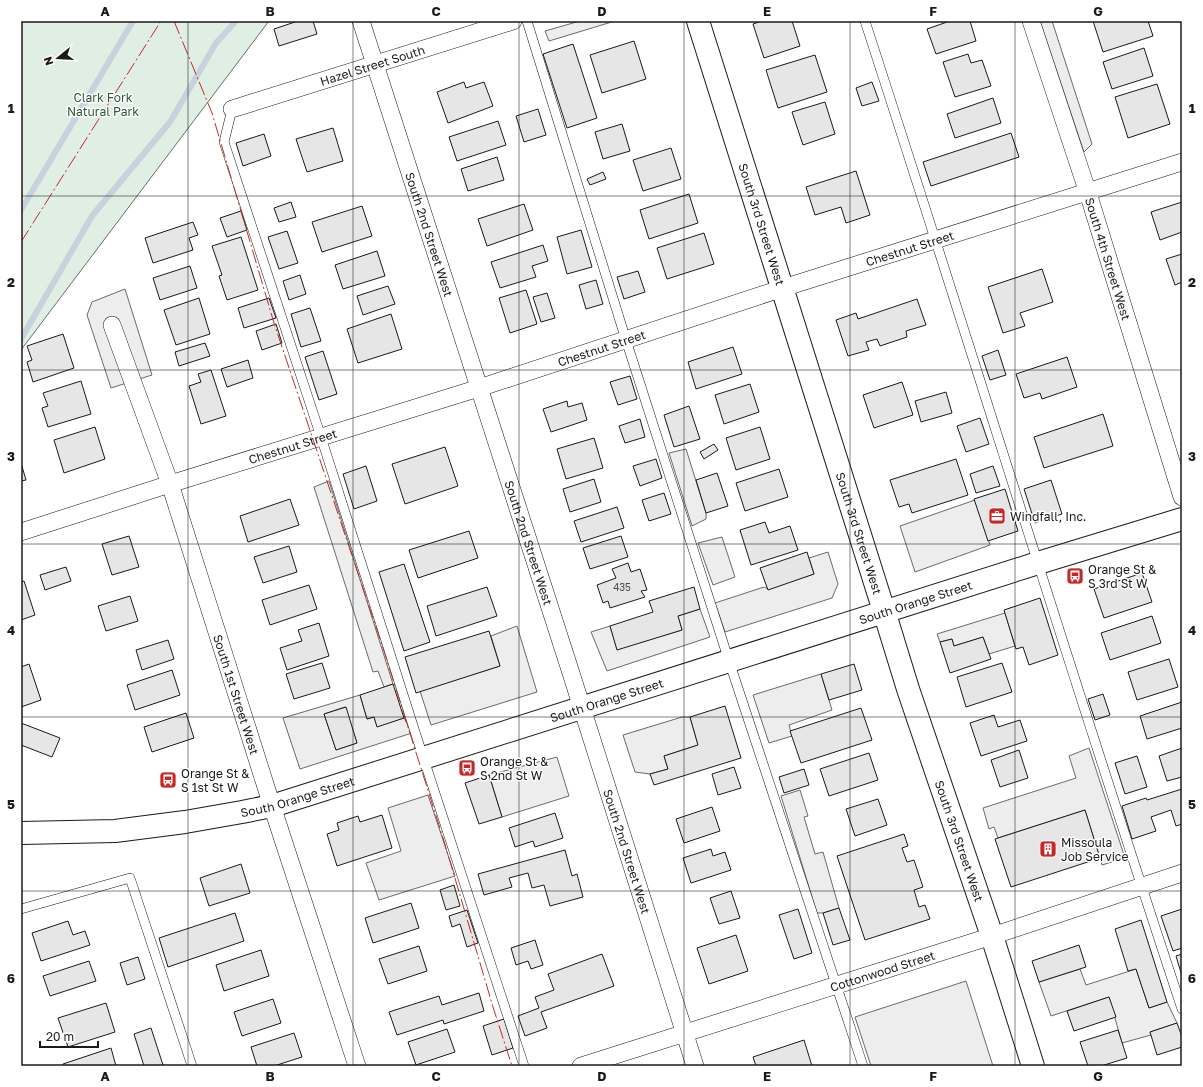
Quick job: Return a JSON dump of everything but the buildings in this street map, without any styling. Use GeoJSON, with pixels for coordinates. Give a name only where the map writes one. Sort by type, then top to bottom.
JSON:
{"type":"FeatureCollection","features":[{"type":"Feature","properties":{"kind":"main road","name":"South 3rd Street West"},"geometry":{"type":"LineString","coordinates":[[698,21],[908,689],[992,936],[1033,1066]]}},
{"type":"Feature","properties":{"kind":"main road","name":"South Orange Street"},"geometry":{"type":"LineString","coordinates":[[21,833],[115,831],[185,822],[272,806],[884,611],[1182,519]]}},
{"type":"Feature","properties":{"kind":"street","name":"South 2nd Street West"},"geometry":{"type":"LineString","coordinates":[[361,21],[376,64],[694,1066]]}},
{"type":"Feature","properties":{"kind":"street","name":"Hazel Street South"},"geometry":{"type":"LineString","coordinates":[[232,109],[513,21]]}},
{"type":"Feature","properties":{"kind":"street","name":"South 4th Street West"},"geometry":{"type":"LineString","coordinates":[[1031,21],[1088,193],[1182,497]]}},
{"type":"Feature","properties":{"kind":"street","name":"Chestnut Street"},"geometry":{"type":"LineString","coordinates":[[21,532],[479,388],[783,288],[1088,193],[1182,162]]}},
{"type":"Feature","properties":{"kind":"street","name":"South 1st Street West"},"geometry":{"type":"LineString","coordinates":[[112,325],[170,484],[272,806],[357,1066]]}},
{"type":"Feature","properties":{"kind":"street","name":"Cottonwood Street"},"geometry":{"type":"LineString","coordinates":[[581,1066],[992,936],[1182,874]]}},
{"type":"Feature","properties":{"kind":"lane"},"geometry":{"type":"LineString","coordinates":[[527,21],[626,340],[766,777],[863,1066]]}},
{"type":"Feature","properties":{"kind":"lane"},"geometry":{"type":"LineString","coordinates":[[865,21],[936,240],[1141,888],[1182,1010]]}},
{"type":"Feature","properties":{"kind":"lane"},"geometry":{"type":"LineString","coordinates":[[232,109],[224,142],[524,1066]]}},
{"type":"Feature","properties":{"kind":"lane"},"geometry":{"type":"LineString","coordinates":[[21,909],[130,878],[192,1066]]}},
{"type":"Feature","properties":{"kind":"green space","name":"Clark Fork Natural Park"},"geometry":{"type":"Polygon","coordinates":[[[21,21],[269,21],[21,350],[21,21]]]}},
{"type":"Feature","properties":{"kind":"shaded area"},"geometry":{"type":"Polygon","coordinates":[[[580,21],[615,21],[549,41],[545,31],[580,21]]]}},
{"type":"Feature","properties":{"kind":"shaded area"},"geometry":{"type":"Polygon","coordinates":[[[1040,21],[1052,21],[1092,144],[1084,152],[1040,21]]]}},
{"type":"Feature","properties":{"kind":"shaded area"},"geometry":{"type":"Polygon","coordinates":[[[125,289],[152,375],[111,388],[87,315],[92,302],[125,289]]]}},
{"type":"Feature","properties":{"kind":"shaded area"},"geometry":{"type":"Polygon","coordinates":[[[686,449],[706,513],[706,519],[692,526],[669,453],[686,449]]]}},
{"type":"Feature","properties":{"kind":"shaded area"},"geometry":{"type":"Polygon","coordinates":[[[329,481],[393,684],[384,687],[378,671],[373,672],[314,487],[329,481]]]}},
{"type":"Feature","properties":{"kind":"shaded area"},"geometry":{"type":"Polygon","coordinates":[[[975,500],[990,545],[915,572],[900,526],[975,500]]]}},
{"type":"Feature","properties":{"kind":"shaded area"},"geometry":{"type":"Polygon","coordinates":[[[722,537],[735,577],[713,585],[698,543],[722,537]]]}},
{"type":"Feature","properties":{"kind":"shaded area"},"geometry":{"type":"Polygon","coordinates":[[[828,552],[838,584],[832,598],[725,632],[715,603],[764,587],[768,589],[814,574],[809,558],[828,552]]]}},
{"type":"Feature","properties":{"kind":"shaded area"},"geometry":{"type":"Polygon","coordinates":[[[700,609],[710,637],[607,671],[591,632],[610,626],[617,649],[682,630],[678,616],[700,609]]]}},
{"type":"Feature","properties":{"kind":"shaded area"},"geometry":{"type":"Polygon","coordinates":[[[1005,613],[1015,646],[989,654],[983,637],[954,646],[952,639],[940,642],[937,634],[1005,613]]]}},
{"type":"Feature","properties":{"kind":"shaded area"},"geometry":{"type":"Polygon","coordinates":[[[517,626],[537,692],[431,725],[420,691],[500,666],[491,636],[517,626]]]}},
{"type":"Feature","properties":{"kind":"shaded area"},"geometry":{"type":"Polygon","coordinates":[[[821,674],[832,710],[789,725],[792,736],[769,743],[753,695],[821,674]]]}},
{"type":"Feature","properties":{"kind":"shaded area"},"geometry":{"type":"Polygon","coordinates":[[[360,695],[367,719],[374,717],[377,726],[404,718],[412,733],[300,769],[283,718],[360,695]],[[345,707],[324,714],[336,750],[357,743],[345,707]]]}},
{"type":"Feature","properties":{"kind":"shaded area"},"geometry":{"type":"Polygon","coordinates":[[[682,717],[690,717],[698,745],[664,756],[668,769],[650,774],[635,772],[623,735],[682,717]]]}},
{"type":"Feature","properties":{"kind":"shaded area"},"geometry":{"type":"Polygon","coordinates":[[[1089,748],[1125,858],[1102,865],[1085,810],[998,838],[994,827],[989,829],[983,808],[1076,778],[1069,756],[1089,748]]]}},
{"type":"Feature","properties":{"kind":"shaded area"},"geometry":{"type":"Polygon","coordinates":[[[557,757],[569,796],[502,817],[489,775],[557,757]]]}},
{"type":"Feature","properties":{"kind":"shaded area"},"geometry":{"type":"Polygon","coordinates":[[[800,790],[808,816],[804,817],[815,854],[823,852],[839,908],[823,913],[817,913],[781,796],[800,790]]]}},
{"type":"Feature","properties":{"kind":"shaded area"},"geometry":{"type":"Polygon","coordinates":[[[428,795],[455,876],[379,900],[366,863],[401,851],[388,808],[428,795]]]}},
{"type":"Feature","properties":{"kind":"shaded area"},"geometry":{"type":"Polygon","coordinates":[[[1080,969],[1086,985],[1136,969],[1149,1008],[1167,1002],[1177,1023],[1150,1032],[1151,1035],[1122,1043],[1109,997],[1051,1016],[1039,982],[1080,969]]]}},
{"type":"Feature","properties":{"kind":"shaded area"},"geometry":{"type":"Polygon","coordinates":[[[966,981],[993,1066],[871,1066],[855,1017],[966,981]]]}},
{"type":"Feature","properties":{"kind":"waterway"},"geometry":{"type":"LineString","coordinates":[[21,210],[133,21]]}},
{"type":"Feature","properties":{"kind":"waterway"},"geometry":{"type":"LineString","coordinates":[[21,339],[92,216],[170,122],[216,43],[236,21]]}},
{"type":"Feature","properties":{"kind":"power"},"geometry":{"type":"LineString","coordinates":[[21,242],[161,21]]}},
{"type":"Feature","properties":{"kind":"power"},"geometry":{"type":"LineString","coordinates":[[174,21],[212,113],[274,323],[383,648],[444,841],[512,1066]]}},
{"type":"Feature","properties":{"kind":"place","name":"Windfall, Inc."},"geometry":{"type":"Point","coordinates":[997,516]}},
{"type":"Feature","properties":{"kind":"place","name":"Orange St & S 3rd St W"},"geometry":{"type":"Point","coordinates":[1075,576]}},
{"type":"Feature","properties":{"kind":"place","name":"Orange St & S 2nd St W"},"geometry":{"type":"Point","coordinates":[467,768]}},
{"type":"Feature","properties":{"kind":"place","name":"Orange St & S 1st St W"},"geometry":{"type":"Point","coordinates":[168,780]}},
{"type":"Feature","properties":{"kind":"place","name":"Missoula Job Service"},"geometry":{"type":"Point","coordinates":[1048,849]}}]}
